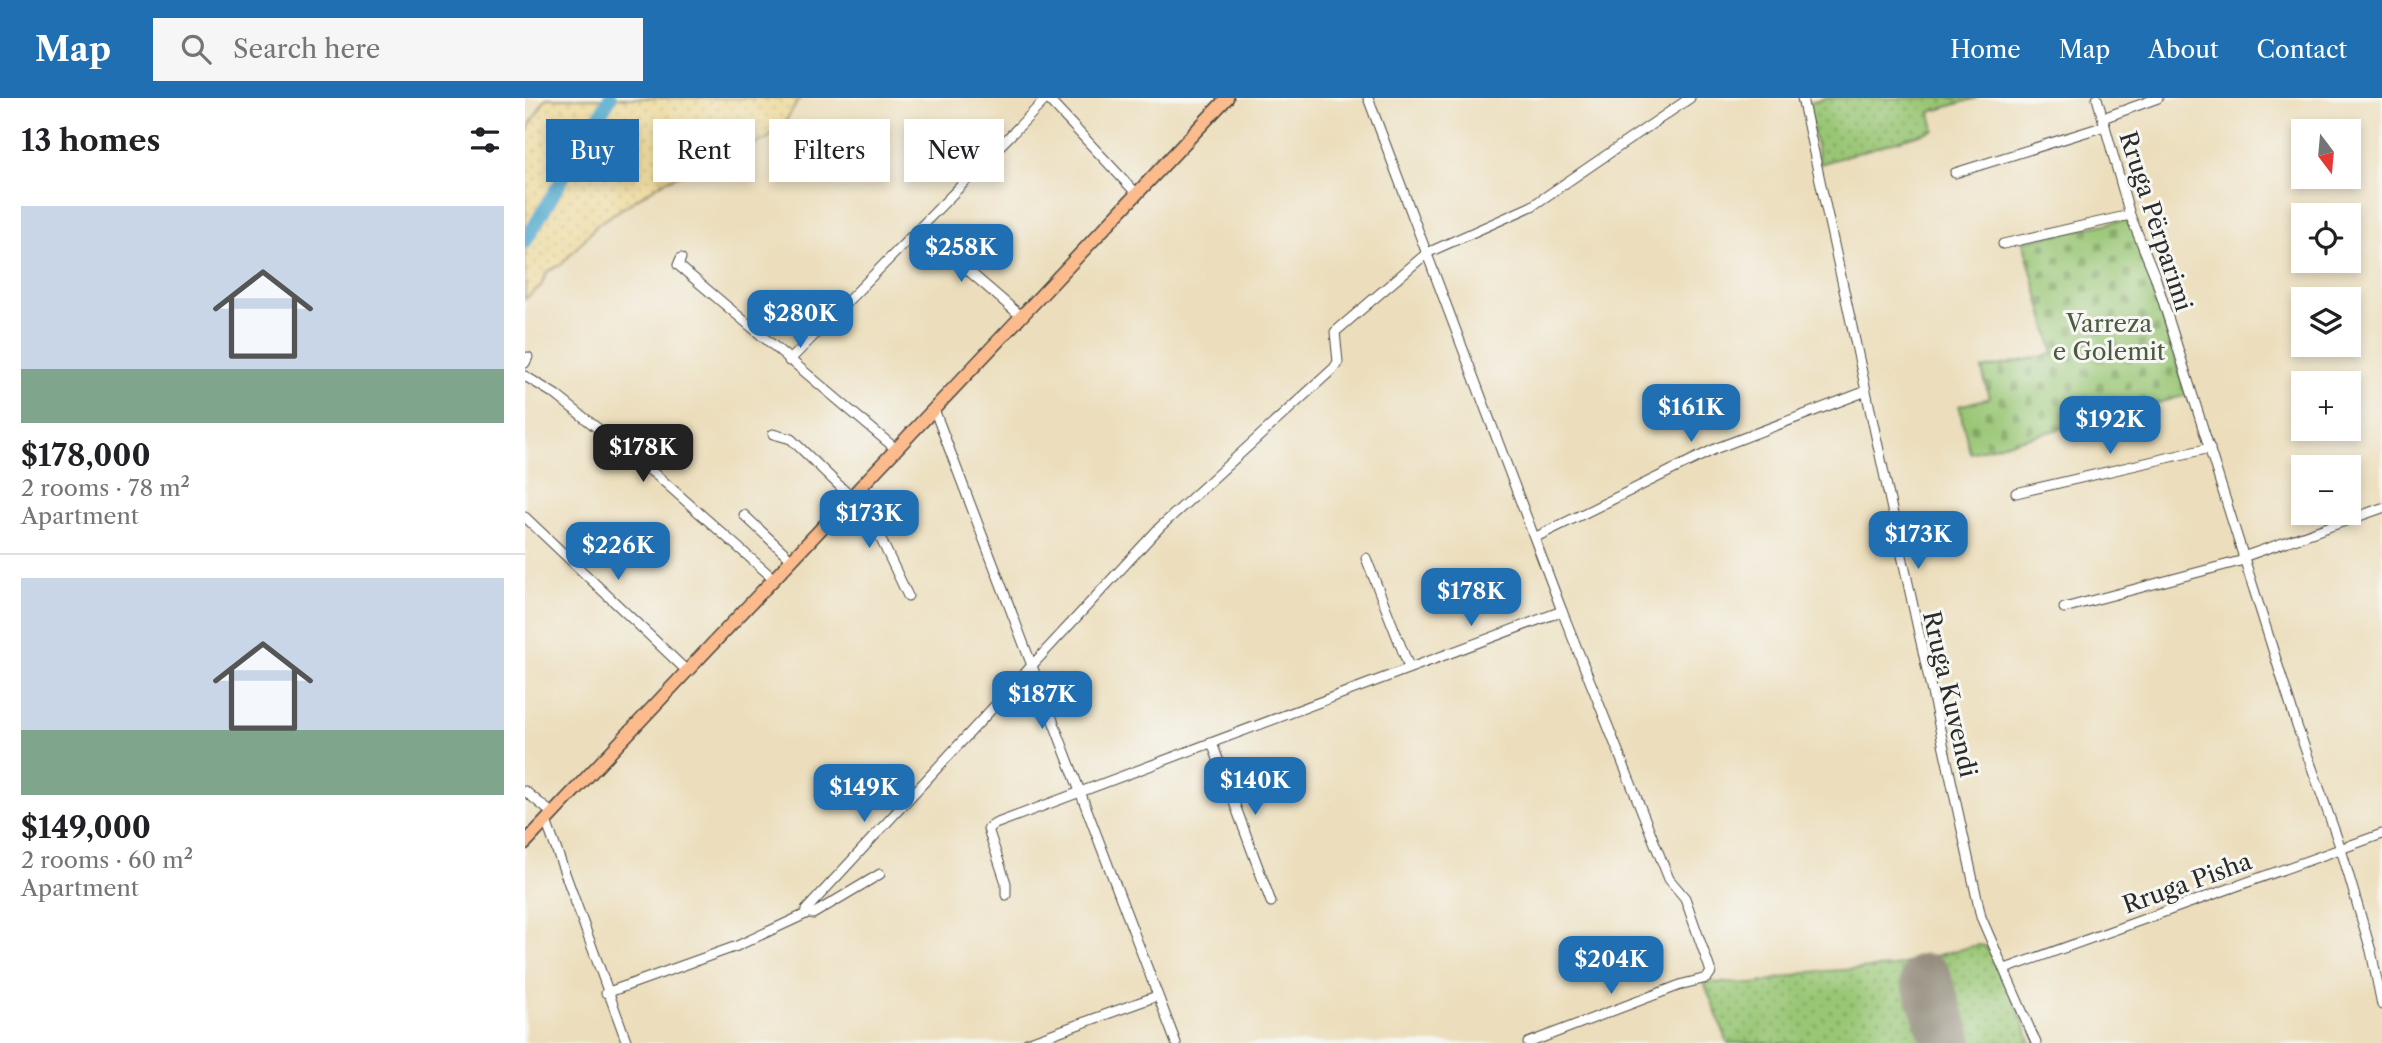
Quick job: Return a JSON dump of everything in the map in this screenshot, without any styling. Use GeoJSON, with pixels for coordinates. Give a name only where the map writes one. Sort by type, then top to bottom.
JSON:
{"type":"FeatureCollection","features":[{"type":"Feature","properties":{"kind":"main road"},"geometry":{"type":"LineString","coordinates":[[525,843],[1227,98]]}},
{"type":"Feature","properties":{"kind":"street"},"geometry":{"type":"LineString","coordinates":[[789,361],[1047,98],[1137,194]]}},
{"type":"Feature","properties":{"kind":"street"},"geometry":{"type":"LineString","coordinates":[[1368,98],[1562,611],[1669,879],[1685,898],[1711,972],[1707,978],[1683,984],[1528,1043]]}},
{"type":"Feature","properties":{"kind":"street"},"geometry":{"type":"LineString","coordinates":[[808,913],[806,909],[809,904],[1160,527],[1334,368],[1338,362],[1335,332],[1427,253],[1532,206],[1690,98]]}},
{"type":"Feature","properties":{"kind":"street","name":"Rruga Kuvendi"},"geometry":{"type":"LineString","coordinates":[[1802,98],[1864,392],[1981,917],[2036,1043]]}},
{"type":"Feature","properties":{"kind":"street","name":"Rruga Përparimi"},"geometry":{"type":"LineString","coordinates":[[2097,98],[2130,215],[2155,276],[2244,559],[2341,849],[2371,951],[2382,1005]]}},
{"type":"Feature","properties":{"kind":"street"},"geometry":{"type":"LineString","coordinates":[[2104,122],[2158,98]]}},
{"type":"Feature","properties":{"kind":"street","name":"Rruga Përparimi"},"geometry":{"type":"LineString","coordinates":[[1955,173],[2104,122]]}},
{"type":"Feature","properties":{"kind":"street"},"geometry":{"type":"LineString","coordinates":[[2003,244],[2130,215]]}},
{"type":"Feature","properties":{"kind":"street"},"geometry":{"type":"LineString","coordinates":[[920,229],[1021,316]]}},
{"type":"Feature","properties":{"kind":"street"},"geometry":{"type":"LineString","coordinates":[[681,257],[678,265],[896,449]]}},
{"type":"Feature","properties":{"kind":"street"},"geometry":{"type":"LineString","coordinates":[[525,376],[556,395],[670,487],[774,579]]}},
{"type":"Feature","properties":{"kind":"street"},"geometry":{"type":"LineString","coordinates":[[1536,537],[1717,448],[1864,392]]}},
{"type":"Feature","properties":{"kind":"street"},"geometry":{"type":"LineString","coordinates":[[934,409],[1175,1043]]}},
{"type":"Feature","properties":{"kind":"street"},"geometry":{"type":"LineString","coordinates":[[773,434],[791,439],[855,494],[908,596]]}},
{"type":"Feature","properties":{"kind":"street"},"geometry":{"type":"LineString","coordinates":[[2016,493],[2210,448]]}},
{"type":"Feature","properties":{"kind":"street"},"geometry":{"type":"LineString","coordinates":[[2064,608],[2244,559],[2382,508]]}},
{"type":"Feature","properties":{"kind":"street"},"geometry":{"type":"LineString","coordinates":[[744,515],[792,560]]}},
{"type":"Feature","properties":{"kind":"street"},"geometry":{"type":"LineString","coordinates":[[525,517],[687,671]]}},
{"type":"Feature","properties":{"kind":"street"},"geometry":{"type":"LineString","coordinates":[[1366,558],[1409,667]]}},
{"type":"Feature","properties":{"kind":"street"},"geometry":{"type":"LineString","coordinates":[[1006,895],[1006,883],[988,829],[1562,611]]}},
{"type":"Feature","properties":{"kind":"street"},"geometry":{"type":"LineString","coordinates":[[1212,743],[1271,902]]}},
{"type":"Feature","properties":{"kind":"street"},"geometry":{"type":"LineString","coordinates":[[525,791],[549,818],[606,993],[627,1043]]}},
{"type":"Feature","properties":{"kind":"street","name":"Rruga Pisha"},"geometry":{"type":"LineString","coordinates":[[2005,969],[2382,834]]}},
{"type":"Feature","properties":{"kind":"street"},"geometry":{"type":"LineString","coordinates":[[606,993],[737,946],[808,913],[880,874]]}},
{"type":"Feature","properties":{"kind":"street"},"geometry":{"type":"LineString","coordinates":[[1027,1043],[1157,996]]}},
{"type":"Feature","properties":{"kind":"green space"},"geometry":{"type":"Polygon","coordinates":[[[1827,98],[1977,98],[1930,112],[1934,130],[1820,164],[1807,104],[1827,98]]]}},
{"type":"Feature","properties":{"kind":"green space","name":"Varreza e Golemit"},"geometry":{"type":"Polygon","coordinates":[[[2130,219],[2187,395],[1970,453],[1959,406],[1989,398],[1982,369],[2054,354],[2023,241],[2130,219]]]}},
{"type":"Feature","properties":{"kind":"green space"},"geometry":{"type":"Polygon","coordinates":[[[1977,945],[1985,946],[1999,969],[2017,1005],[2031,1043],[1728,1043],[1704,982],[1754,984],[1810,972],[1891,967],[1977,945]]]}},
{"type":"Feature","properties":{"kind":"sand"},"geometry":{"type":"Polygon","coordinates":[[[546,98],[800,98],[787,119],[769,119],[769,137],[755,144],[755,119],[653,119],[653,182],[663,182],[598,224],[562,264],[547,272],[541,286],[525,299],[525,133],[546,98]]]}},
{"type":"Feature","properties":{"kind":"waterway"},"geometry":{"type":"LineString","coordinates":[[525,242],[610,98]]}},
{"type":"Feature","properties":{"kind":"runway"},"geometry":{"type":"LineString","coordinates":[[1926,979],[1948,1043]]}}]}
